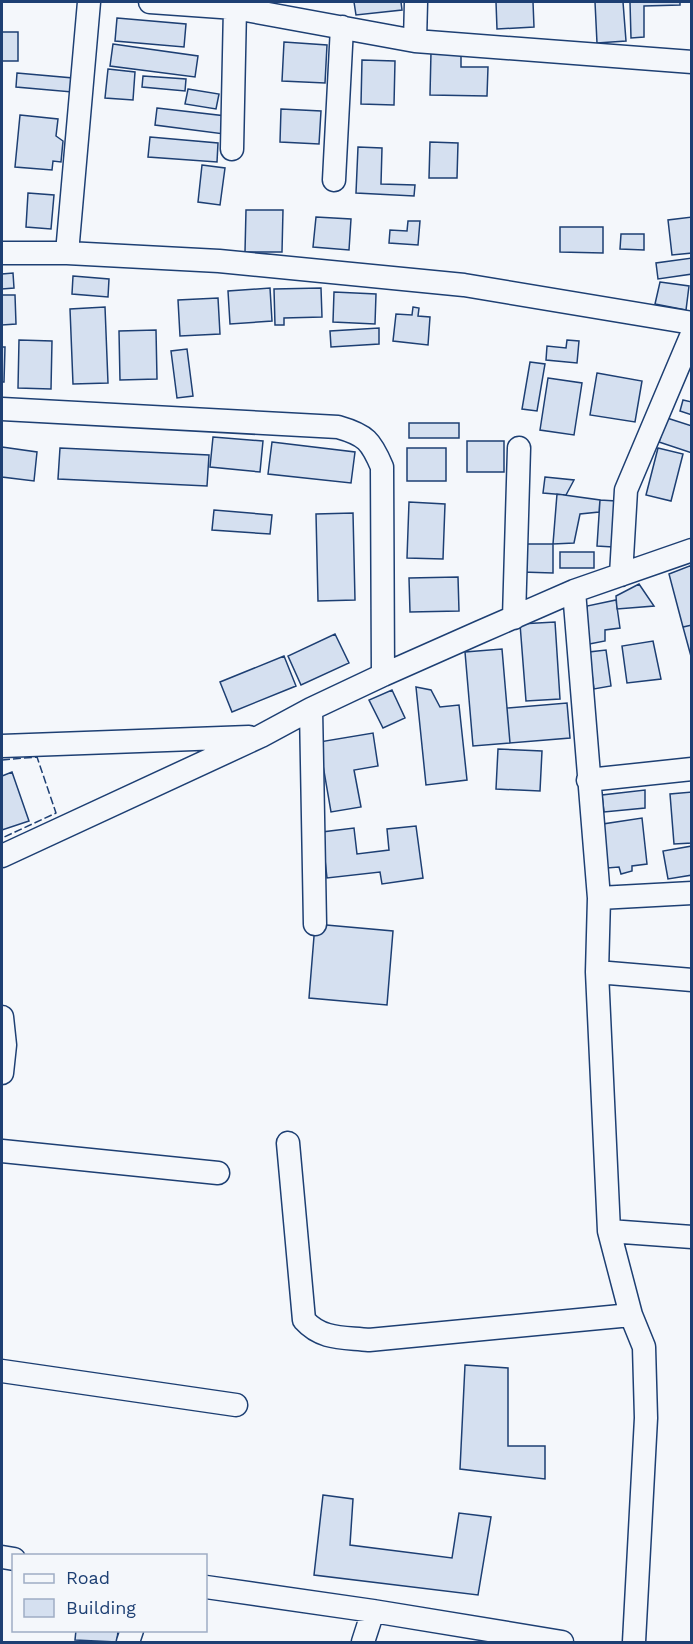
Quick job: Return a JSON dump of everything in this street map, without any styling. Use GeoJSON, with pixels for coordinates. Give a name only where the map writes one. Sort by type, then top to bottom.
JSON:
{"type":"FeatureCollection","features":[{"type":"Feature","properties":{"kind":"street"},"geometry":{"type":"LineString","coordinates":[[67,253],[89,2]]}},
{"type":"Feature","properties":{"kind":"street"},"geometry":{"type":"LineString","coordinates":[[150,2],[235,8],[415,41],[692,62]]}},
{"type":"Feature","properties":{"kind":"street"},"geometry":{"type":"LineString","coordinates":[[415,41],[416,2]]}},
{"type":"Feature","properties":{"kind":"street"},"geometry":{"type":"LineString","coordinates":[[232,149],[235,8]]}},
{"type":"Feature","properties":{"kind":"street"},"geometry":{"type":"LineString","coordinates":[[334,180],[342,27]]}},
{"type":"Feature","properties":{"kind":"street"},"geometry":{"type":"LineString","coordinates":[[2,253],[67,253],[219,261],[464,285],[692,323]]}},
{"type":"Feature","properties":{"kind":"street"},"geometry":{"type":"LineString","coordinates":[[621,575],[626,490],[692,334]]}},
{"type":"Feature","properties":{"kind":"street"},"geometry":{"type":"LineString","coordinates":[[2,409],[338,427],[358,433],[374,448],[382,467],[383,675]]}},
{"type":"Feature","properties":{"kind":"street"},"geometry":{"type":"LineString","coordinates":[[514,618],[519,448]]}},
{"type":"Feature","properties":{"kind":"street"},"geometry":{"type":"LineString","coordinates":[[2,856],[261,736],[383,675],[574,591],[692,550]]}},
{"type":"Feature","properties":{"kind":"street"},"geometry":{"type":"LineString","coordinates":[[574,591],[599,898],[597,972],[609,1231],[631,1315],[644,1347],[646,1418],[634,1642]]}},
{"type":"Feature","properties":{"kind":"street"},"geometry":{"type":"LineString","coordinates":[[311,709],[315,924]]}},
{"type":"Feature","properties":{"kind":"street"},"geometry":{"type":"LineString","coordinates":[[2,746],[261,736]]}},
{"type":"Feature","properties":{"kind":"street"},"geometry":{"type":"LineString","coordinates":[[588,780],[692,769]]}},
{"type":"Feature","properties":{"kind":"street"},"geometry":{"type":"LineString","coordinates":[[599,898],[692,893]]}},
{"type":"Feature","properties":{"kind":"street"},"geometry":{"type":"LineString","coordinates":[[597,972],[692,980]]}},
{"type":"Feature","properties":{"kind":"street"},"geometry":{"type":"LineString","coordinates":[[2,1017],[5,1045],[2,1073]]}},
{"type":"Feature","properties":{"kind":"street"},"geometry":{"type":"LineString","coordinates":[[288,1143],[304,1320],[314,1331],[327,1336],[369,1340],[631,1315]]}},
{"type":"Feature","properties":{"kind":"street"},"geometry":{"type":"LineString","coordinates":[[2,1151],[218,1173]]}},
{"type":"Feature","properties":{"kind":"street"},"geometry":{"type":"LineString","coordinates":[[609,1231],[692,1237]]}},
{"type":"Feature","properties":{"kind":"street"},"geometry":{"type":"LineString","coordinates":[[2,1371],[236,1406]]}},
{"type":"Feature","properties":{"kind":"street"},"geometry":{"type":"LineString","coordinates":[[207,1587],[374,1611],[562,1642]]}},
{"type":"Feature","properties":{"kind":"street"},"geometry":{"type":"LineString","coordinates":[[363,1642],[374,1611]]}},
{"type":"Feature","properties":{"kind":"building"},"geometry":{"type":"Polygon","coordinates":[[[354,2],[401,2],[402,10],[356,15],[354,2]]]}},
{"type":"Feature","properties":{"kind":"building"},"geometry":{"type":"Polygon","coordinates":[[[496,2],[533,2],[534,27],[497,29],[496,2]]]}},
{"type":"Feature","properties":{"kind":"building"},"geometry":{"type":"Polygon","coordinates":[[[595,2],[623,2],[626,41],[597,43],[595,2]]]}},
{"type":"Feature","properties":{"kind":"building"},"geometry":{"type":"Polygon","coordinates":[[[630,2],[680,2],[680,5],[644,6],[644,37],[631,38],[630,2]]]}},
{"type":"Feature","properties":{"kind":"building"},"geometry":{"type":"Polygon","coordinates":[[[117,18],[186,24],[184,47],[115,41],[117,18]]]}},
{"type":"Feature","properties":{"kind":"building"},"geometry":{"type":"Polygon","coordinates":[[[2,32],[18,32],[18,61],[2,61],[2,32]]]}},
{"type":"Feature","properties":{"kind":"building"},"geometry":{"type":"Polygon","coordinates":[[[284,42],[327,45],[325,83],[282,81],[284,42]]]}},
{"type":"Feature","properties":{"kind":"building"},"geometry":{"type":"Polygon","coordinates":[[[113,44],[198,56],[195,77],[110,66],[113,44]]]}},
{"type":"Feature","properties":{"kind":"building"},"geometry":{"type":"Polygon","coordinates":[[[431,52],[461,53],[461,67],[488,67],[487,96],[430,95],[431,52]]]}},
{"type":"Feature","properties":{"kind":"building"},"geometry":{"type":"Polygon","coordinates":[[[362,60],[395,61],[394,105],[361,104],[362,60]]]}},
{"type":"Feature","properties":{"kind":"building"},"geometry":{"type":"Polygon","coordinates":[[[108,69],[135,72],[133,100],[105,98],[108,69]]]}},
{"type":"Feature","properties":{"kind":"building"},"geometry":{"type":"Polygon","coordinates":[[[17,73],[73,78],[72,92],[16,87],[17,73]]]}},
{"type":"Feature","properties":{"kind":"building"},"geometry":{"type":"Polygon","coordinates":[[[143,76],[186,79],[185,91],[142,87],[143,76]]]}},
{"type":"Feature","properties":{"kind":"building"},"geometry":{"type":"Polygon","coordinates":[[[188,89],[219,94],[216,109],[185,104],[188,89]]]}},
{"type":"Feature","properties":{"kind":"building"},"geometry":{"type":"Polygon","coordinates":[[[157,108],[226,116],[224,134],[155,125],[157,108]]]}},
{"type":"Feature","properties":{"kind":"building"},"geometry":{"type":"Polygon","coordinates":[[[281,109],[321,111],[319,144],[280,142],[281,109]]]}},
{"type":"Feature","properties":{"kind":"building"},"geometry":{"type":"Polygon","coordinates":[[[20,115],[58,119],[56,136],[63,141],[61,162],[53,161],[52,170],[15,167],[20,115]]]}},
{"type":"Feature","properties":{"kind":"building"},"geometry":{"type":"Polygon","coordinates":[[[150,137],[218,143],[217,162],[148,157],[150,137]]]}},
{"type":"Feature","properties":{"kind":"building"},"geometry":{"type":"Polygon","coordinates":[[[430,142],[458,143],[457,178],[429,178],[430,142]]]}},
{"type":"Feature","properties":{"kind":"building"},"geometry":{"type":"Polygon","coordinates":[[[358,147],[382,148],[381,184],[415,185],[414,196],[356,193],[358,147]]]}},
{"type":"Feature","properties":{"kind":"building"},"geometry":{"type":"Polygon","coordinates":[[[202,165],[225,168],[220,205],[198,202],[202,165]]]}},
{"type":"Feature","properties":{"kind":"building"},"geometry":{"type":"Polygon","coordinates":[[[28,193],[54,195],[51,229],[26,227],[28,193]]]}},
{"type":"Feature","properties":{"kind":"building"},"geometry":{"type":"Polygon","coordinates":[[[246,210],[283,210],[282,252],[245,252],[246,210]]]}},
{"type":"Feature","properties":{"kind":"building"},"geometry":{"type":"Polygon","coordinates":[[[316,217],[351,219],[349,250],[313,247],[316,217]]]}},
{"type":"Feature","properties":{"kind":"building"},"geometry":{"type":"Polygon","coordinates":[[[692,217],[692,253],[672,255],[668,220],[692,217]]]}},
{"type":"Feature","properties":{"kind":"building"},"geometry":{"type":"Polygon","coordinates":[[[408,221],[420,221],[418,245],[389,243],[390,230],[407,231],[408,221]]]}},
{"type":"Feature","properties":{"kind":"building"},"geometry":{"type":"Polygon","coordinates":[[[560,227],[603,227],[603,253],[560,252],[560,227]]]}},
{"type":"Feature","properties":{"kind":"building"},"geometry":{"type":"Polygon","coordinates":[[[621,234],[644,234],[644,250],[620,249],[621,234]]]}},
{"type":"Feature","properties":{"kind":"building"},"geometry":{"type":"Polygon","coordinates":[[[692,258],[692,274],[658,279],[656,263],[692,258]]]}},
{"type":"Feature","properties":{"kind":"building"},"geometry":{"type":"Polygon","coordinates":[[[13,273],[14,288],[2,289],[2,274],[13,273]]]}},
{"type":"Feature","properties":{"kind":"building"},"geometry":{"type":"Polygon","coordinates":[[[73,276],[109,279],[108,297],[72,294],[73,276]]]}},
{"type":"Feature","properties":{"kind":"building"},"geometry":{"type":"Polygon","coordinates":[[[660,282],[689,286],[686,310],[655,304],[660,282]]]}},
{"type":"Feature","properties":{"kind":"building"},"geometry":{"type":"Polygon","coordinates":[[[270,288],[272,321],[230,324],[228,291],[270,288]]]}},
{"type":"Feature","properties":{"kind":"building"},"geometry":{"type":"Polygon","coordinates":[[[321,288],[322,317],[284,318],[284,325],[275,325],[274,289],[321,288]]]}},
{"type":"Feature","properties":{"kind":"building"},"geometry":{"type":"Polygon","coordinates":[[[334,292],[376,294],[375,324],[333,322],[334,292]]]}},
{"type":"Feature","properties":{"kind":"building"},"geometry":{"type":"Polygon","coordinates":[[[2,295],[15,295],[16,324],[2,325],[2,295]]]}},
{"type":"Feature","properties":{"kind":"building"},"geometry":{"type":"Polygon","coordinates":[[[218,298],[220,334],[180,336],[178,300],[218,298]]]}},
{"type":"Feature","properties":{"kind":"building"},"geometry":{"type":"Polygon","coordinates":[[[105,307],[108,383],[73,384],[70,309],[105,307]]]}},
{"type":"Feature","properties":{"kind":"building"},"geometry":{"type":"Polygon","coordinates":[[[413,307],[419,308],[418,316],[430,317],[428,345],[393,341],[396,314],[412,315],[413,307]]]}},
{"type":"Feature","properties":{"kind":"building"},"geometry":{"type":"Polygon","coordinates":[[[379,328],[379,344],[331,347],[330,331],[379,328]]]}},
{"type":"Feature","properties":{"kind":"building"},"geometry":{"type":"Polygon","coordinates":[[[156,330],[157,379],[120,380],[119,331],[156,330]]]}},
{"type":"Feature","properties":{"kind":"building"},"geometry":{"type":"Polygon","coordinates":[[[19,340],[52,341],[51,389],[18,388],[19,340]]]}},
{"type":"Feature","properties":{"kind":"building"},"geometry":{"type":"Polygon","coordinates":[[[567,340],[579,341],[577,363],[546,360],[547,346],[566,348],[567,340]]]}},
{"type":"Feature","properties":{"kind":"building"},"geometry":{"type":"Polygon","coordinates":[[[2,347],[5,347],[4,382],[2,382],[2,347]]]}},
{"type":"Feature","properties":{"kind":"building"},"geometry":{"type":"Polygon","coordinates":[[[187,349],[193,396],[177,398],[171,351],[187,349]]]}},
{"type":"Feature","properties":{"kind":"building"},"geometry":{"type":"Polygon","coordinates":[[[530,362],[545,364],[537,411],[522,409],[530,362]]]}},
{"type":"Feature","properties":{"kind":"building"},"geometry":{"type":"Polygon","coordinates":[[[597,373],[642,381],[635,422],[590,415],[597,373]]]}},
{"type":"Feature","properties":{"kind":"building"},"geometry":{"type":"Polygon","coordinates":[[[548,378],[582,383],[574,435],[540,430],[548,378]]]}},
{"type":"Feature","properties":{"kind":"building"},"geometry":{"type":"Polygon","coordinates":[[[683,400],[692,402],[692,415],[680,411],[683,400]]]}},
{"type":"Feature","properties":{"kind":"building"},"geometry":{"type":"Polygon","coordinates":[[[667,418],[692,426],[692,453],[659,442],[667,418]]]}},
{"type":"Feature","properties":{"kind":"building"},"geometry":{"type":"Polygon","coordinates":[[[409,423],[459,423],[459,438],[409,438],[409,423]]]}},
{"type":"Feature","properties":{"kind":"building"},"geometry":{"type":"Polygon","coordinates":[[[213,437],[263,441],[260,472],[210,467],[213,437]]]}},
{"type":"Feature","properties":{"kind":"building"},"geometry":{"type":"Polygon","coordinates":[[[467,441],[504,441],[504,472],[467,472],[467,441]]]}},
{"type":"Feature","properties":{"kind":"building"},"geometry":{"type":"Polygon","coordinates":[[[272,442],[355,452],[351,483],[268,474],[272,442]]]}},
{"type":"Feature","properties":{"kind":"building"},"geometry":{"type":"Polygon","coordinates":[[[2,447],[37,452],[34,481],[2,477],[2,447]]]}},
{"type":"Feature","properties":{"kind":"building"},"geometry":{"type":"Polygon","coordinates":[[[60,448],[209,455],[207,486],[58,479],[60,448]]]}},
{"type":"Feature","properties":{"kind":"building"},"geometry":{"type":"Polygon","coordinates":[[[407,448],[446,448],[446,481],[407,481],[407,448]]]}},
{"type":"Feature","properties":{"kind":"building"},"geometry":{"type":"Polygon","coordinates":[[[658,448],[683,454],[671,501],[646,495],[658,448]]]}},
{"type":"Feature","properties":{"kind":"building"},"geometry":{"type":"Polygon","coordinates":[[[545,477],[574,480],[566,495],[543,493],[545,477]]]}},
{"type":"Feature","properties":{"kind":"building"},"geometry":{"type":"Polygon","coordinates":[[[557,494],[600,500],[599,512],[580,514],[574,543],[553,544],[557,494]]]}},
{"type":"Feature","properties":{"kind":"building"},"geometry":{"type":"Polygon","coordinates":[[[600,500],[616,501],[613,547],[597,546],[600,500]]]}},
{"type":"Feature","properties":{"kind":"building"},"geometry":{"type":"Polygon","coordinates":[[[409,502],[445,504],[443,559],[407,558],[409,502]]]}},
{"type":"Feature","properties":{"kind":"building"},"geometry":{"type":"Polygon","coordinates":[[[214,510],[272,515],[270,534],[212,530],[214,510]]]}},
{"type":"Feature","properties":{"kind":"building"},"geometry":{"type":"Polygon","coordinates":[[[353,513],[355,600],[318,601],[316,514],[353,513]]]}},
{"type":"Feature","properties":{"kind":"building"},"geometry":{"type":"Polygon","coordinates":[[[522,544],[553,544],[553,573],[522,572],[522,544]]]}},
{"type":"Feature","properties":{"kind":"building"},"geometry":{"type":"Polygon","coordinates":[[[560,552],[594,552],[594,568],[560,568],[560,552]]]}},
{"type":"Feature","properties":{"kind":"building"},"geometry":{"type":"Polygon","coordinates":[[[692,565],[692,625],[683,627],[669,574],[692,565]]]}},
{"type":"Feature","properties":{"kind":"building"},"geometry":{"type":"Polygon","coordinates":[[[458,577],[459,611],[410,612],[409,578],[458,577]]]}},
{"type":"Feature","properties":{"kind":"building"},"geometry":{"type":"Polygon","coordinates":[[[639,584],[654,606],[617,609],[616,596],[639,584]]]}},
{"type":"Feature","properties":{"kind":"building"},"geometry":{"type":"Polygon","coordinates":[[[616,600],[620,628],[605,630],[605,641],[584,645],[587,606],[616,600]]]}},
{"type":"Feature","properties":{"kind":"building"},"geometry":{"type":"Polygon","coordinates":[[[555,622],[560,699],[526,701],[520,624],[555,622]]]}},
{"type":"Feature","properties":{"kind":"building"},"geometry":{"type":"Polygon","coordinates":[[[692,625],[692,660],[683,627],[692,625]]]}},
{"type":"Feature","properties":{"kind":"building"},"geometry":{"type":"Polygon","coordinates":[[[335,634],[349,663],[301,685],[288,656],[335,634]]]}},
{"type":"Feature","properties":{"kind":"building"},"geometry":{"type":"Polygon","coordinates":[[[653,641],[661,679],[627,683],[622,646],[653,641]]]}},
{"type":"Feature","properties":{"kind":"building"},"geometry":{"type":"Polygon","coordinates":[[[502,649],[510,743],[473,746],[465,652],[502,649]]]}},
{"type":"Feature","properties":{"kind":"building"},"geometry":{"type":"Polygon","coordinates":[[[606,650],[611,686],[594,689],[589,652],[606,650]]]}},
{"type":"Feature","properties":{"kind":"building"},"geometry":{"type":"Polygon","coordinates":[[[284,656],[296,686],[232,712],[220,682],[284,656]]]}},
{"type":"Feature","properties":{"kind":"building"},"geometry":{"type":"Polygon","coordinates":[[[416,687],[431,690],[440,707],[459,705],[467,780],[426,785],[416,687]]]}},
{"type":"Feature","properties":{"kind":"building"},"geometry":{"type":"Polygon","coordinates":[[[392,690],[405,718],[383,728],[369,700],[392,690]]]}},
{"type":"Feature","properties":{"kind":"building"},"geometry":{"type":"Polygon","coordinates":[[[567,703],[570,738],[510,743],[507,708],[567,703]]]}},
{"type":"Feature","properties":{"kind":"building"},"geometry":{"type":"Polygon","coordinates":[[[373,733],[378,766],[354,770],[361,807],[331,812],[319,742],[373,733]]]}},
{"type":"Feature","properties":{"kind":"building"},"geometry":{"type":"Polygon","coordinates":[[[498,749],[542,751],[540,791],[496,789],[498,749]]]}},
{"type":"Feature","properties":{"kind":"building"},"geometry":{"type":"Polygon","coordinates":[[[12,772],[29,821],[2,830],[2,776],[12,772]]]}},
{"type":"Feature","properties":{"kind":"building"},"geometry":{"type":"Polygon","coordinates":[[[645,790],[645,808],[604,812],[602,795],[645,790]]]}},
{"type":"Feature","properties":{"kind":"building"},"geometry":{"type":"Polygon","coordinates":[[[692,792],[692,843],[674,844],[670,794],[692,792]]]}},
{"type":"Feature","properties":{"kind":"building"},"geometry":{"type":"Polygon","coordinates":[[[642,818],[647,864],[632,866],[632,871],[621,874],[619,867],[607,868],[603,824],[642,818]]]}},
{"type":"Feature","properties":{"kind":"building"},"geometry":{"type":"Polygon","coordinates":[[[416,826],[423,878],[382,884],[380,872],[327,878],[322,832],[354,828],[357,854],[389,850],[387,829],[416,826]]]}},
{"type":"Feature","properties":{"kind":"building"},"geometry":{"type":"Polygon","coordinates":[[[692,846],[692,875],[668,879],[663,851],[692,846]]]}},
{"type":"Feature","properties":{"kind":"building"},"geometry":{"type":"Polygon","coordinates":[[[315,924],[393,931],[387,1005],[309,998],[315,924]]]}},
{"type":"Feature","properties":{"kind":"building"},"geometry":{"type":"Polygon","coordinates":[[[465,1365],[508,1368],[508,1446],[545,1446],[545,1479],[460,1469],[465,1365]]]}},
{"type":"Feature","properties":{"kind":"building"},"geometry":{"type":"Polygon","coordinates":[[[323,1495],[353,1499],[350,1545],[452,1558],[459,1513],[491,1517],[478,1595],[314,1575],[323,1495]]]}},
{"type":"Feature","properties":{"kind":"building"},"geometry":{"type":"Polygon","coordinates":[[[76,1632],[118,1632],[117,1642],[75,1640],[76,1632]]]}},
{"type":"Feature","properties":{"kind":"fence"},"geometry":{"type":"LineString","coordinates":[[2,760],[37,757],[56,813],[2,838]]}}]}
